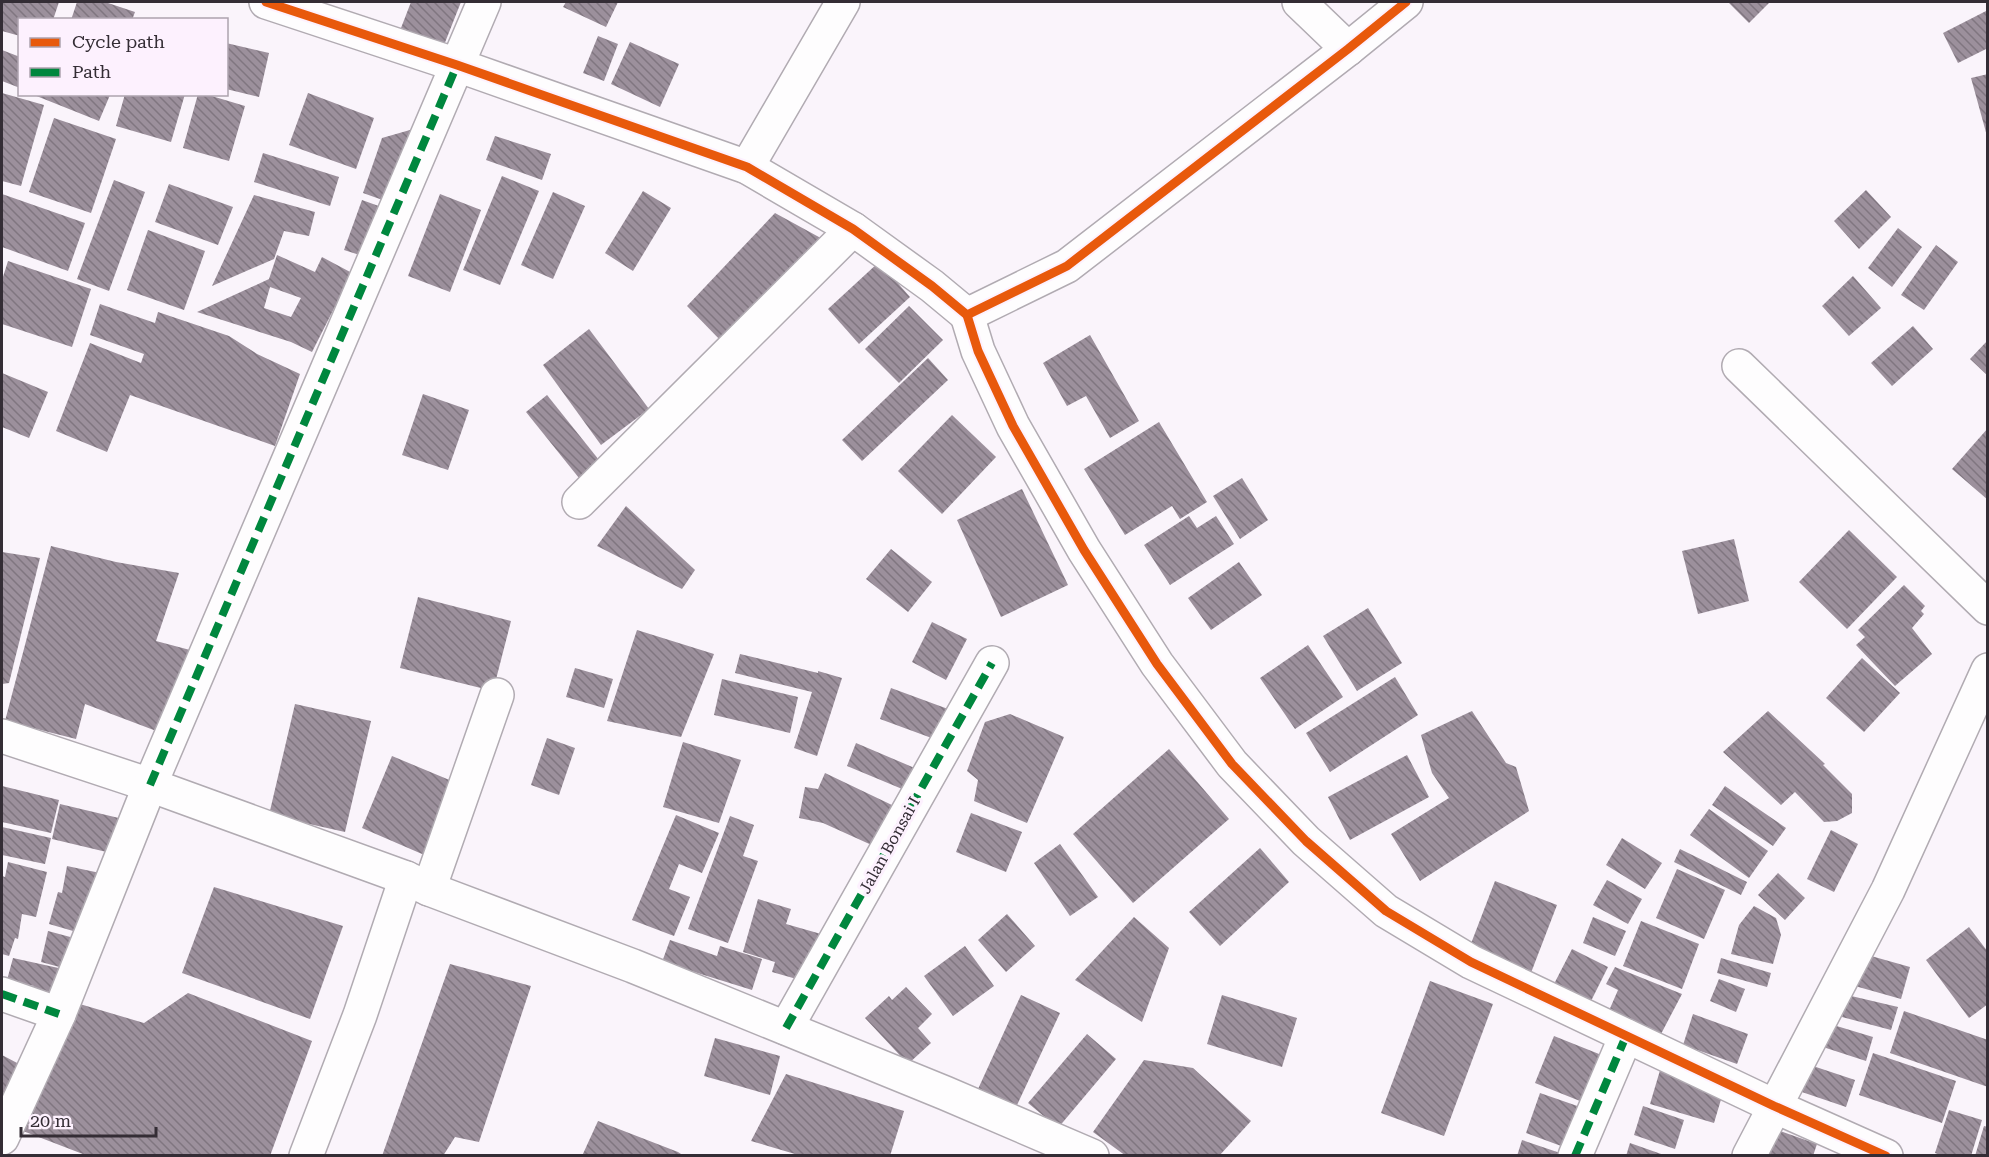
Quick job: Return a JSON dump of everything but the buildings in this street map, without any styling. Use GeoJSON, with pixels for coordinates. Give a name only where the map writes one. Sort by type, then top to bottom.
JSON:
{"type":"FeatureCollection","features":[{"type":"Feature","properties":{"kind":"street"},"geometry":{"type":"LineString","coordinates":[[266,2],[457,65],[747,167],[853,229],[932,286],[967,315],[978,351],[1013,426],[1084,550],[1157,663],[1232,764],[1306,842],[1386,911],[1471,962],[1774,1106],[1886,1155]]}},
{"type":"Feature","properties":{"kind":"street"},"geometry":{"type":"LineString","coordinates":[[2,1138],[59,1014],[150,785],[484,2]]}},
{"type":"Feature","properties":{"kind":"street"},"geometry":{"type":"LineString","coordinates":[[747,167],[843,2]]}},
{"type":"Feature","properties":{"kind":"street"},"geometry":{"type":"LineString","coordinates":[[1299,2],[1348,49]]}},
{"type":"Feature","properties":{"kind":"street"},"geometry":{"type":"LineString","coordinates":[[967,315],[1067,266],[1406,2]]}},
{"type":"Feature","properties":{"kind":"street"},"geometry":{"type":"LineString","coordinates":[[579,502],[853,229]]}},
{"type":"Feature","properties":{"kind":"street"},"geometry":{"type":"LineString","coordinates":[[1739,366],[1988,608]]}},
{"type":"Feature","properties":{"kind":"street","name":"Jalan Bonsai I"},"geometry":{"type":"LineString","coordinates":[[786,1028],[992,663]]}},
{"type":"Feature","properties":{"kind":"street"},"geometry":{"type":"LineString","coordinates":[[1749,1155],[1888,890],[1988,670]]}},
{"type":"Feature","properties":{"kind":"street"},"geometry":{"type":"LineString","coordinates":[[306,1155],[356,1026],[497,695]]}},
{"type":"Feature","properties":{"kind":"street"},"geometry":{"type":"LineString","coordinates":[[2,736],[150,785],[418,883],[786,1028],[1088,1155]]}},
{"type":"Feature","properties":{"kind":"street"},"geometry":{"type":"LineString","coordinates":[[2,994],[59,1014]]}},
{"type":"Feature","properties":{"kind":"street"},"geometry":{"type":"LineString","coordinates":[[1575,1155],[1626,1036]]}},
{"type":"Feature","properties":{"kind":"marked path"},"geometry":{"type":"LineString","coordinates":[[150,785],[457,65]]}},
{"type":"Feature","properties":{"kind":"marked path"},"geometry":{"type":"LineString","coordinates":[[786,1028],[992,663]]}},
{"type":"Feature","properties":{"kind":"marked path"},"geometry":{"type":"LineString","coordinates":[[2,994],[59,1014]]}},
{"type":"Feature","properties":{"kind":"marked path"},"geometry":{"type":"LineString","coordinates":[[1575,1156],[1626,1036]]}},
{"type":"Feature","properties":{"kind":"cycle path"},"geometry":{"type":"LineString","coordinates":[[266,2],[457,65],[747,167],[853,229],[932,286],[967,315],[1067,266],[1406,2]]}},
{"type":"Feature","properties":{"kind":"cycle path"},"geometry":{"type":"LineString","coordinates":[[967,315],[978,351],[1013,426],[1084,550],[1157,664],[1232,764],[1306,841],[1386,911],[1471,962],[1774,1106],[1886,1156]]}}]}
